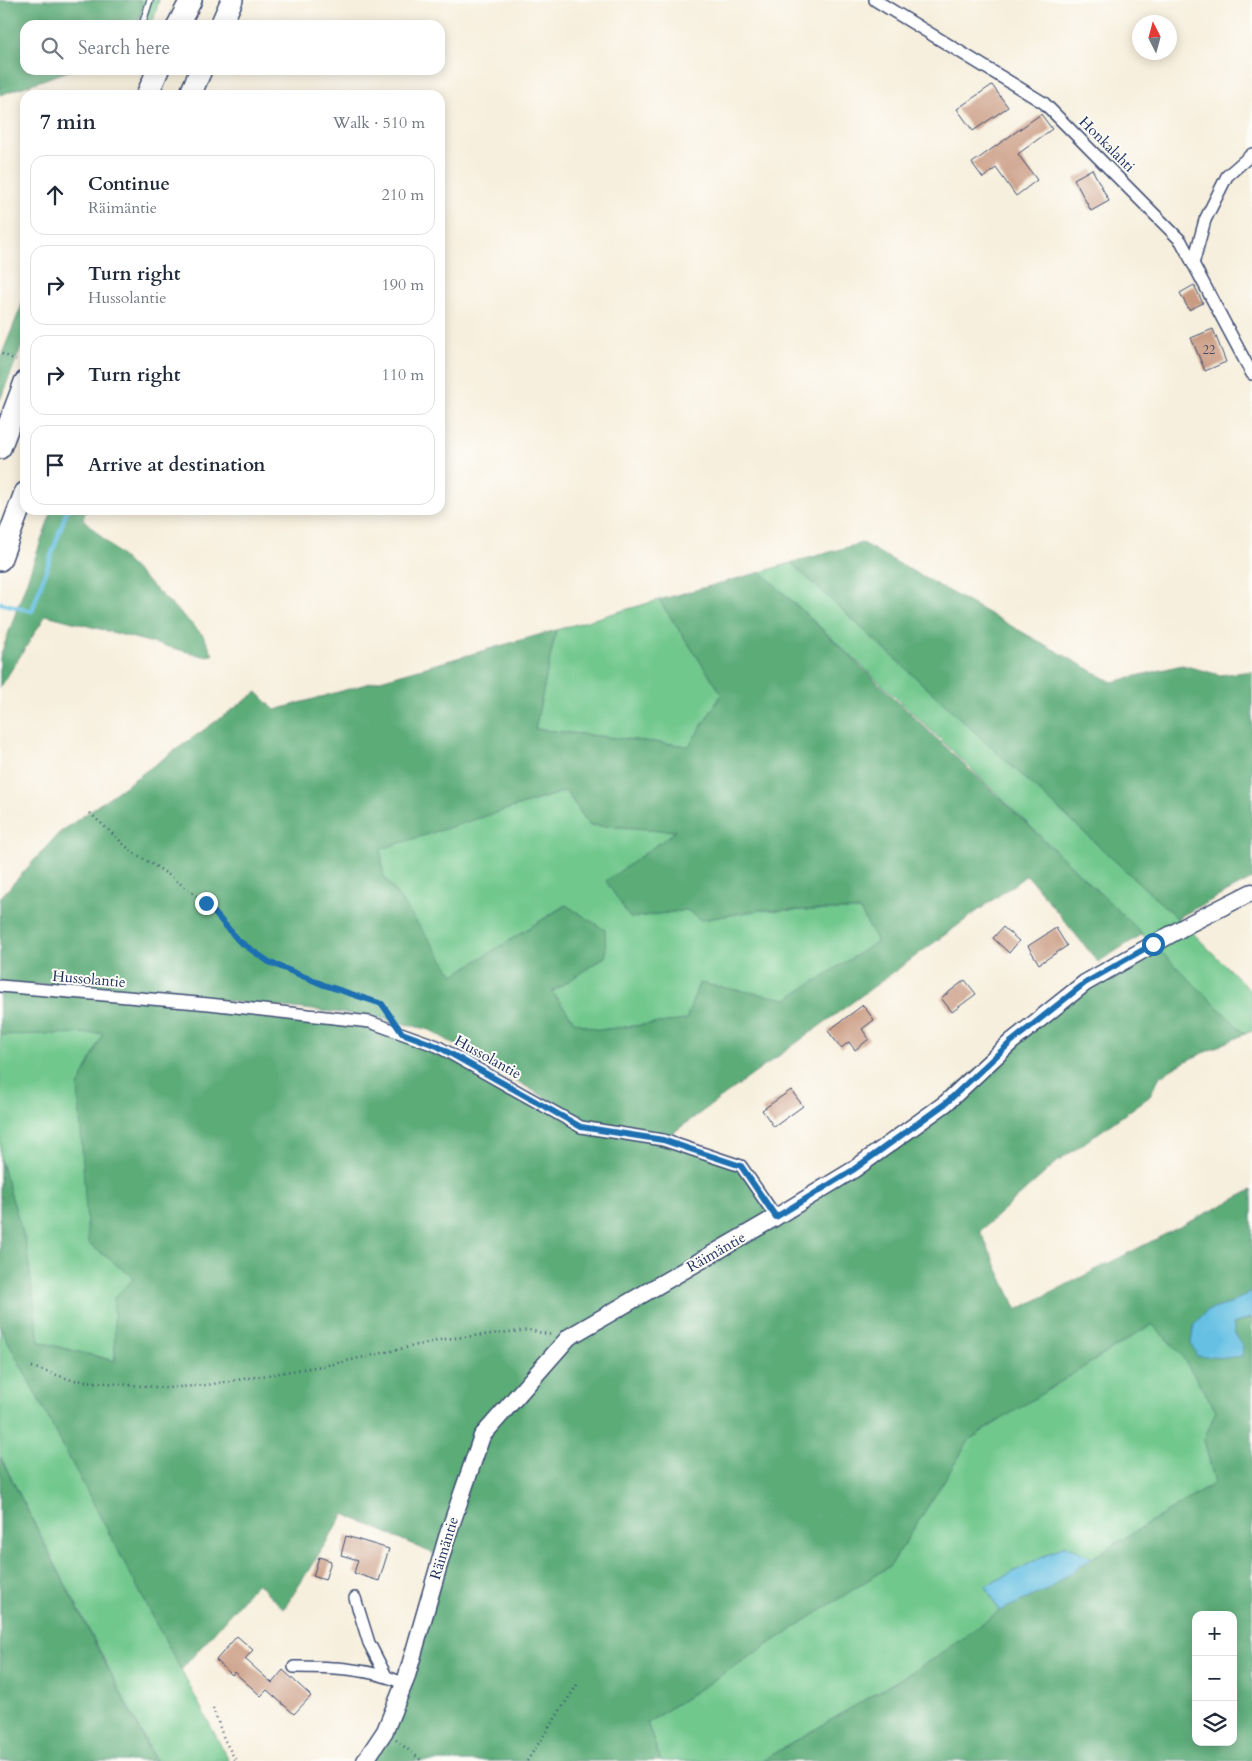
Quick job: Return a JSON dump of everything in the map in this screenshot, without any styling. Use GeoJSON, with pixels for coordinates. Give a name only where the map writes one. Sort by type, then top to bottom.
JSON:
{"type":"FeatureCollection","features":[{"type":"Feature","properties":{"kind":"highway"},"geometry":{"type":"LineString","coordinates":[[181,20],[191,0]]}},
{"type":"Feature","properties":{"kind":"highway"},"geometry":{"type":"LineString","coordinates":[[223,20],[232,0]]}},
{"type":"Feature","properties":{"kind":"highway"},"geometry":{"type":"LineString","coordinates":[[148,90],[156,75]]}},
{"type":"Feature","properties":{"kind":"highway"},"geometry":{"type":"LineString","coordinates":[[192,90],[199,75]]}},
{"type":"Feature","properties":{"kind":"highway"},"geometry":{"type":"LineString","coordinates":[[0,448],[20,395]]}},
{"type":"Feature","properties":{"kind":"highway"},"geometry":{"type":"LineString","coordinates":[[0,560],[20,506]]}},
{"type":"Feature","properties":{"kind":"street","name":"Honkalahti"},"geometry":{"type":"LineString","coordinates":[[875,0],[1044,103],[1180,241],[1252,374]]}},
{"type":"Feature","properties":{"kind":"street"},"geometry":{"type":"LineString","coordinates":[[1193,264],[1205,220],[1227,176],[1252,154]]}},
{"type":"Feature","properties":{"kind":"street","name":"Räimäntie"},"geometry":{"type":"LineString","coordinates":[[366,1761],[385,1731],[403,1684],[447,1537],[482,1436],[569,1337],[853,1170],[946,1103],[1011,1042],[1085,983],[1191,923],[1252,892]]}},
{"type":"Feature","properties":{"kind":"street","name":"Hussolantie"},"geometry":{"type":"LineString","coordinates":[[0,986],[209,1004],[361,1021],[402,1033],[437,1046],[581,1127],[663,1140],[741,1166],[776,1217]]}},
{"type":"Feature","properties":{"kind":"street"},"geometry":{"type":"LineString","coordinates":[[355,1598],[369,1643],[386,1676]]}},
{"type":"Feature","properties":{"kind":"street"},"geometry":{"type":"LineString","coordinates":[[294,1667],[339,1668],[386,1676],[403,1684]]}},
{"type":"Feature","properties":{"kind":"lane"},"geometry":{"type":"LineString","coordinates":[[144,20],[150,0]]}},
{"type":"Feature","properties":{"kind":"path"},"geometry":{"type":"LineString","coordinates":[[2,354],[16,360]]}},
{"type":"Feature","properties":{"kind":"path"},"geometry":{"type":"LineString","coordinates":[[90,812],[131,851],[166,873],[206,903],[239,941],[269,962],[324,985],[382,1004],[402,1033]]}},
{"type":"Feature","properties":{"kind":"path"},"geometry":{"type":"LineString","coordinates":[[32,1367],[72,1380],[166,1388],[207,1385],[333,1364],[445,1339],[500,1332],[529,1330],[553,1335],[562,1344]]}},
{"type":"Feature","properties":{"kind":"path"},"geometry":{"type":"LineString","coordinates":[[527,1761],[577,1684]]}},
{"type":"Feature","properties":{"kind":"path"},"geometry":{"type":"LineString","coordinates":[[213,1708],[224,1739],[236,1761]]}},
{"type":"Feature","properties":{"kind":"path"},"geometry":{"type":"LineString","coordinates":[[385,1731],[422,1761]]}},
{"type":"Feature","properties":{"kind":"green space"},"geometry":{"type":"Polygon","coordinates":[[[0,0],[139,0],[143,4],[138,20],[20,20],[20,75],[57,75],[0,95],[0,0]]]}},
{"type":"Feature","properties":{"kind":"green space"},"geometry":{"type":"Polygon","coordinates":[[[139,0],[159,0],[153,20],[138,20],[143,4],[139,0]]]}},
{"type":"Feature","properties":{"kind":"green space"},"geometry":{"type":"Polygon","coordinates":[[[20,309],[20,350],[0,400],[0,359],[20,309]]]}},
{"type":"Feature","properties":{"kind":"green space"},"geometry":{"type":"Polygon","coordinates":[[[50,515],[84,515],[83,519],[203,635],[213,655],[203,656],[46,615],[0,688],[0,657],[50,515]]]}},
{"type":"Feature","properties":{"kind":"green space"},"geometry":{"type":"Polygon","coordinates":[[[862,543],[1112,682],[1182,665],[1220,675],[1252,671],[1252,879],[1177,918],[791,563],[862,543]]]}},
{"type":"Feature","properties":{"kind":"green space"},"geometry":{"type":"Polygon","coordinates":[[[791,563],[1186,926],[1252,992],[1252,1031],[1245,1034],[939,738],[761,572],[791,563]]]}},
{"type":"Feature","properties":{"kind":"green space"},"geometry":{"type":"Polygon","coordinates":[[[761,572],[1143,934],[1098,962],[1027,875],[670,1135],[585,1121],[430,1030],[371,1016],[81,986],[0,983],[0,898],[59,833],[257,692],[275,710],[556,630],[535,729],[689,746],[722,694],[659,600],[761,572]],[[566,791],[381,849],[383,875],[454,975],[566,905],[605,930],[606,956],[552,992],[575,1022],[599,1030],[686,1020],[699,983],[787,999],[877,942],[860,910],[760,910],[701,920],[687,910],[630,918],[606,881],[676,831],[589,825],[566,791]]]}},
{"type":"Feature","properties":{"kind":"green space"},"geometry":{"type":"Polygon","coordinates":[[[659,600],[722,694],[689,746],[535,729],[556,630],[659,600]]]}},
{"type":"Feature","properties":{"kind":"green space"},"geometry":{"type":"Polygon","coordinates":[[[566,791],[589,825],[677,831],[630,918],[687,910],[701,920],[760,910],[860,910],[878,942],[787,999],[699,984],[686,1020],[599,1030],[575,1022],[552,992],[606,956],[583,918],[565,905],[454,976],[383,875],[381,848],[566,791]]]}},
{"type":"Feature","properties":{"kind":"green space"},"geometry":{"type":"Polygon","coordinates":[[[1153,944],[1245,1034],[1190,1059],[1160,1076],[1149,1097],[1056,1163],[980,1231],[1017,1310],[1252,1190],[1252,1291],[1230,1304],[1206,1311],[1243,1347],[1235,1334],[1233,1324],[1252,1317],[1252,1761],[762,1761],[937,1657],[999,1611],[986,1586],[1066,1545],[1092,1558],[1215,1483],[1204,1440],[1216,1410],[1180,1353],[1152,1324],[970,1439],[891,1565],[647,1723],[661,1761],[365,1761],[385,1731],[441,1557],[344,1514],[284,1609],[257,1583],[181,1670],[0,1326],[0,1159],[26,1244],[39,1342],[115,1361],[114,1298],[134,1278],[88,1243],[78,1087],[103,1033],[0,1035],[0,986],[371,1022],[437,1046],[581,1127],[663,1140],[741,1166],[776,1217],[853,1170],[1011,1042],[1153,944]]]}},
{"type":"Feature","properties":{"kind":"green space"},"geometry":{"type":"Polygon","coordinates":[[[0,995],[1,1033],[104,1033],[134,1278],[114,1299],[115,1361],[39,1342],[26,1244],[0,1159],[0,995]]]}},
{"type":"Feature","properties":{"kind":"green space"},"geometry":{"type":"Polygon","coordinates":[[[1152,1324],[1180,1353],[1216,1410],[1242,1356],[1204,1440],[1215,1483],[1092,1558],[986,1587],[999,1611],[937,1657],[762,1761],[661,1761],[647,1723],[891,1565],[970,1439],[1152,1324]]]}},
{"type":"Feature","properties":{"kind":"green space"},"geometry":{"type":"Polygon","coordinates":[[[0,1326],[229,1761],[156,1761],[0,1456],[0,1326]]]}},
{"type":"Feature","properties":{"kind":"green space"},"geometry":{"type":"Polygon","coordinates":[[[0,1457],[155,1761],[0,1761],[0,1457]]]}},
{"type":"Feature","properties":{"kind":"water"},"geometry":{"type":"Polygon","coordinates":[[[1252,1291],[1252,1317],[1233,1324],[1235,1334],[1243,1347],[1242,1356],[1225,1358],[1197,1356],[1191,1343],[1194,1325],[1206,1311],[1230,1304],[1252,1291]]]}},
{"type":"Feature","properties":{"kind":"water"},"geometry":{"type":"Polygon","coordinates":[[[1066,1545],[1092,1558],[1047,1590],[999,1611],[986,1586],[1066,1545]]]}},
{"type":"Feature","properties":{"kind":"building"},"geometry":{"type":"Polygon","coordinates":[[[992,85],[1008,107],[973,131],[957,109],[992,85]]]}},
{"type":"Feature","properties":{"kind":"building"},"geometry":{"type":"Polygon","coordinates":[[[1041,114],[1052,129],[1018,154],[1037,180],[1016,196],[996,168],[983,178],[972,163],[1041,114]]]}},
{"type":"Feature","properties":{"kind":"building"},"geometry":{"type":"Polygon","coordinates":[[[1092,169],[1109,201],[1091,211],[1074,179],[1092,169]]]}},
{"type":"Feature","properties":{"kind":"building"},"geometry":{"type":"Polygon","coordinates":[[[1194,285],[1203,303],[1189,310],[1180,293],[1194,285]]]}},
{"type":"Feature","properties":{"kind":"building"},"geometry":{"type":"Polygon","coordinates":[[[1213,329],[1226,362],[1205,371],[1191,338],[1213,329]]]}},
{"type":"Feature","properties":{"kind":"building"},"geometry":{"type":"Polygon","coordinates":[[[1003,927],[1019,941],[1009,953],[993,938],[1003,927]]]}},
{"type":"Feature","properties":{"kind":"building"},"geometry":{"type":"Polygon","coordinates":[[[1056,928],[1067,946],[1039,964],[1028,946],[1056,928]]]}},
{"type":"Feature","properties":{"kind":"building"},"geometry":{"type":"Polygon","coordinates":[[[965,980],[976,994],[952,1012],[941,998],[965,980]]]}},
{"type":"Feature","properties":{"kind":"building"},"geometry":{"type":"Polygon","coordinates":[[[863,1005],[874,1020],[862,1029],[869,1039],[855,1050],[849,1042],[841,1048],[828,1031],[863,1005]]]}},
{"type":"Feature","properties":{"kind":"building"},"geometry":{"type":"Polygon","coordinates":[[[791,1090],[803,1106],[774,1127],[762,1110],[791,1090]]]}},
{"type":"Feature","properties":{"kind":"building"},"geometry":{"type":"Polygon","coordinates":[[[346,1536],[389,1549],[379,1581],[354,1573],[358,1560],[341,1555],[346,1536]]]}},
{"type":"Feature","properties":{"kind":"building"},"geometry":{"type":"Polygon","coordinates":[[[319,1557],[331,1561],[325,1580],[313,1576],[319,1557]]]}},
{"type":"Feature","properties":{"kind":"building"},"geometry":{"type":"Polygon","coordinates":[[[237,1636],[253,1650],[245,1659],[272,1683],[283,1670],[311,1696],[294,1714],[267,1690],[261,1696],[234,1672],[232,1675],[216,1660],[237,1636]]]}},
{"type":"Feature","properties":{"kind":"waterway"},"geometry":{"type":"LineString","coordinates":[[1,603],[32,611],[65,515]]}},
{"type":"Feature","properties":{"kind":"route"},"geometry":{"type":"LineString","coordinates":[[206,903],[239,941],[269,962],[324,985],[382,1004],[402,1033],[437,1046],[581,1127],[663,1140],[741,1166],[776,1217],[853,1170],[946,1103],[1011,1042],[1085,983],[1153,944]]}}]}
